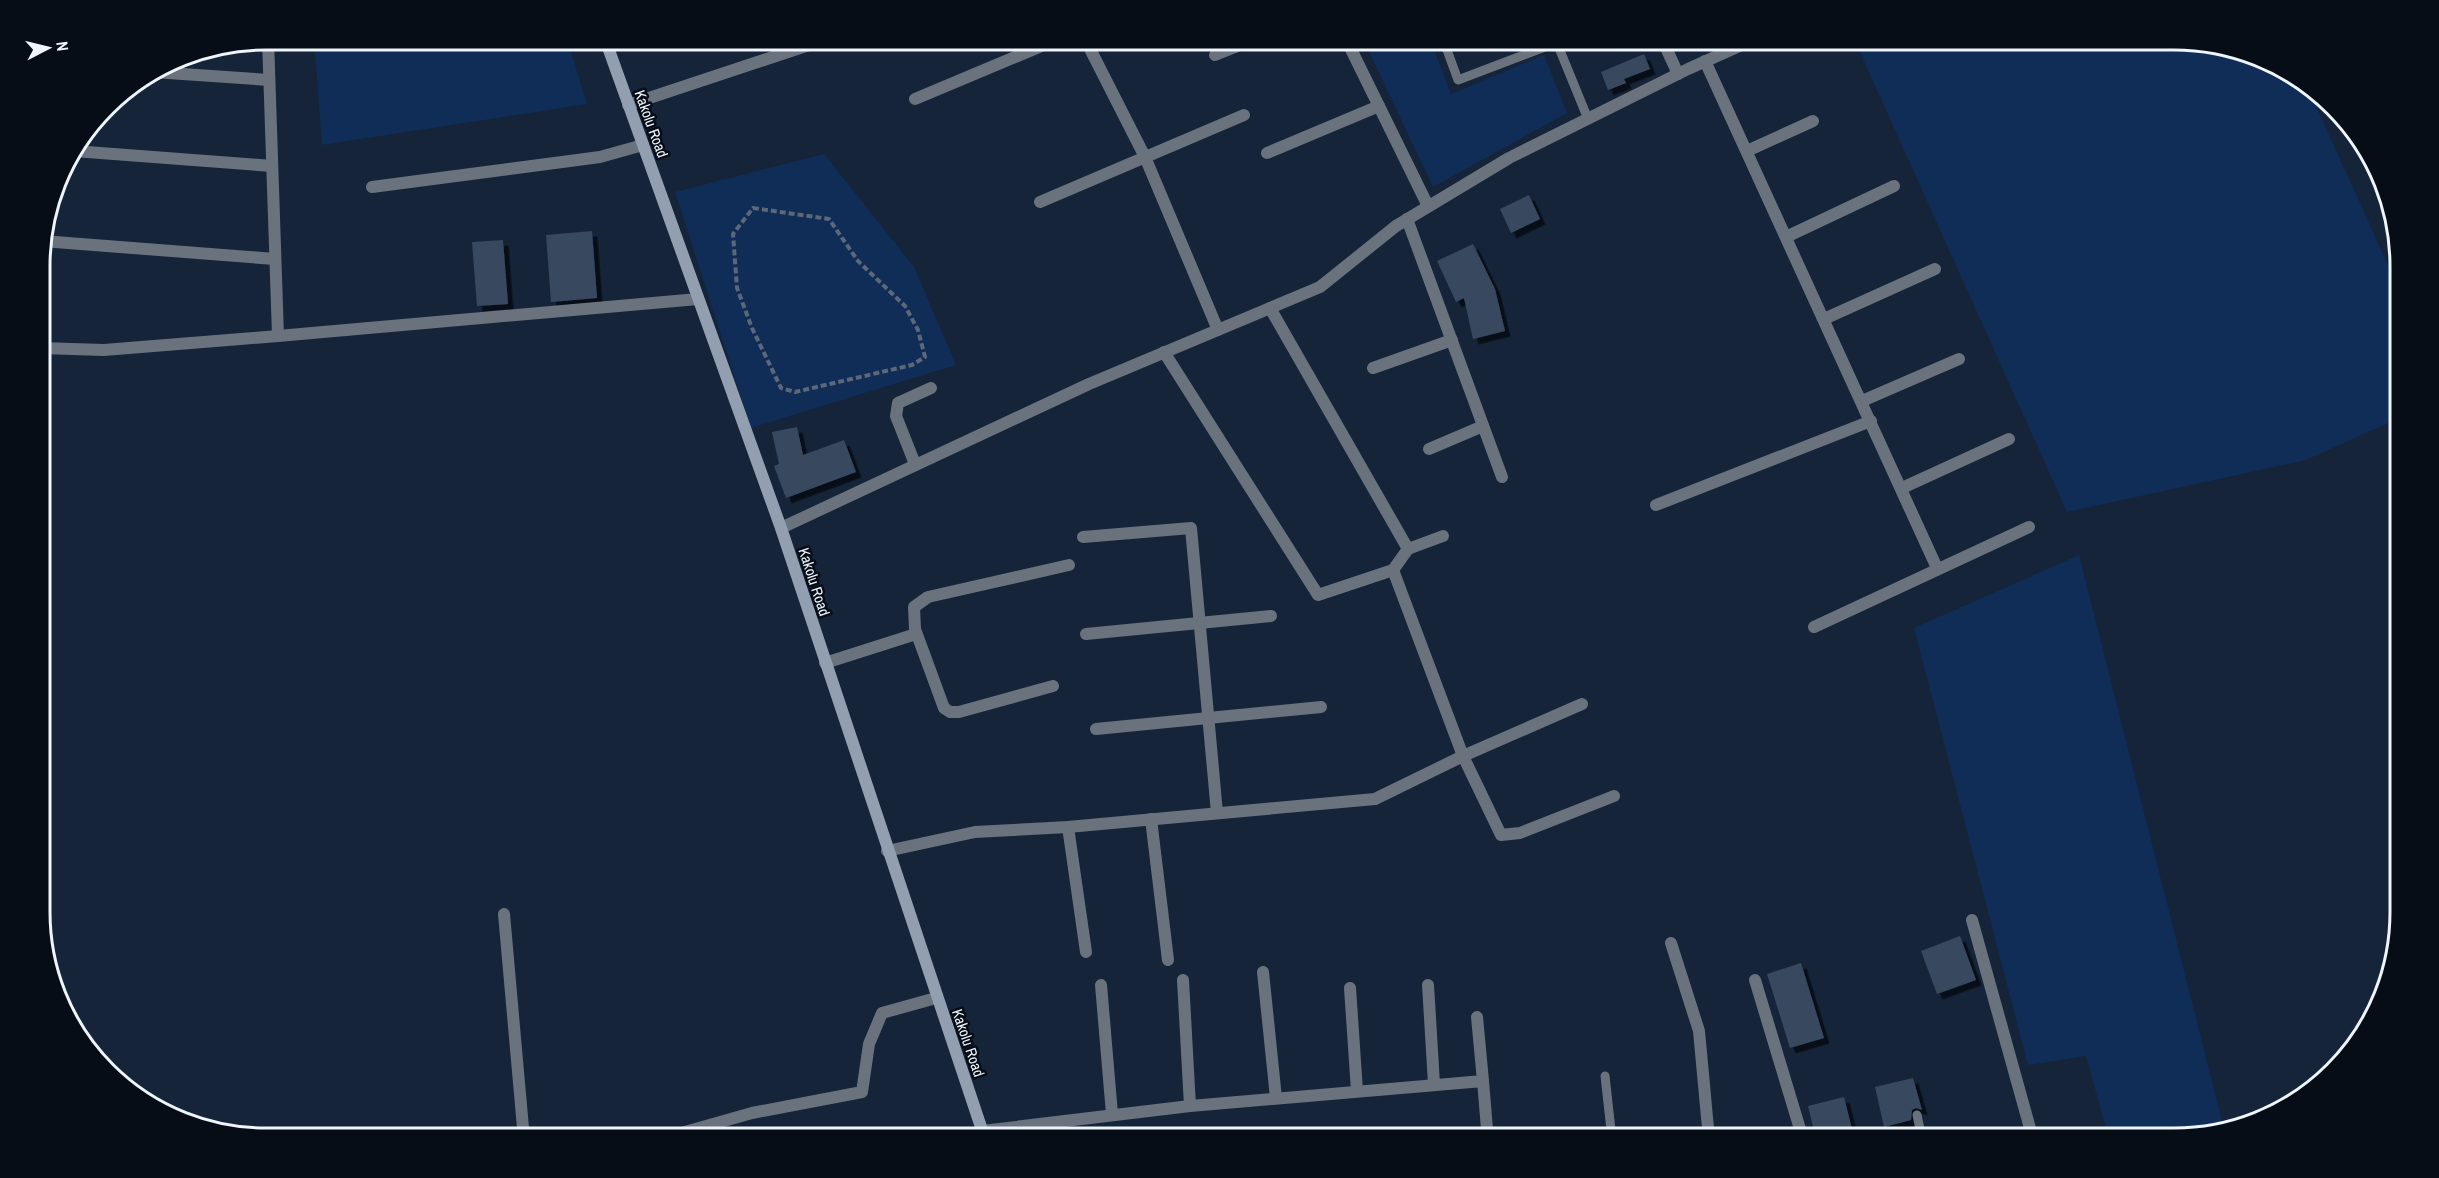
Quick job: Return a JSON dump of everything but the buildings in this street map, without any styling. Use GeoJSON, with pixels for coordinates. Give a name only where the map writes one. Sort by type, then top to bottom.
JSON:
{"type":"FeatureCollection","features":[{"type":"Feature","properties":{"kind":"main road","name":"Kakolu Road"},"geometry":{"type":"LineString","coordinates":[[609,50],[781,528],[936,998],[982,1128]]}},
{"type":"Feature","properties":{"kind":"street"},"geometry":{"type":"LineString","coordinates":[[268,50],[278,336]]}},
{"type":"Feature","properties":{"kind":"street"},"geometry":{"type":"LineString","coordinates":[[628,105],[794,50]]}},
{"type":"Feature","properties":{"kind":"street"},"geometry":{"type":"LineString","coordinates":[[915,99],[1032,50]]}},
{"type":"Feature","properties":{"kind":"street"},"geometry":{"type":"LineString","coordinates":[[1091,50],[1145,157],[1218,330]]}},
{"type":"Feature","properties":{"kind":"street"},"geometry":{"type":"LineString","coordinates":[[1215,55],[1228,50]]}},
{"type":"Feature","properties":{"kind":"street"},"geometry":{"type":"LineString","coordinates":[[1351,50],[1428,206]]}},
{"type":"Feature","properties":{"kind":"street"},"geometry":{"type":"LineString","coordinates":[[1667,50],[1678,74]]}},
{"type":"Feature","properties":{"kind":"street"},"geometry":{"type":"LineString","coordinates":[[781,528],[1089,384],[1320,287],[1396,226],[1509,158],[1730,50]]}},
{"type":"Feature","properties":{"kind":"street"},"geometry":{"type":"LineString","coordinates":[[1706,61],[1937,568]]}},
{"type":"Feature","properties":{"kind":"street"},"geometry":{"type":"LineString","coordinates":[[168,73],[269,80]]}},
{"type":"Feature","properties":{"kind":"street"},"geometry":{"type":"LineString","coordinates":[[1267,153],[1379,106]]}},
{"type":"Feature","properties":{"kind":"street"},"geometry":{"type":"LineString","coordinates":[[1040,202],[1244,115]]}},
{"type":"Feature","properties":{"kind":"street"},"geometry":{"type":"LineString","coordinates":[[1747,152],[1813,121]]}},
{"type":"Feature","properties":{"kind":"street"},"geometry":{"type":"LineString","coordinates":[[372,188],[600,157],[643,145]]}},
{"type":"Feature","properties":{"kind":"street"},"geometry":{"type":"LineString","coordinates":[[82,152],[272,166]]}},
{"type":"Feature","properties":{"kind":"street"},"geometry":{"type":"LineString","coordinates":[[1786,237],[1894,186]]}},
{"type":"Feature","properties":{"kind":"street"},"geometry":{"type":"LineString","coordinates":[[1407,219],[1502,477]]}},
{"type":"Feature","properties":{"kind":"street"},"geometry":{"type":"LineString","coordinates":[[51,242],[275,259]]}},
{"type":"Feature","properties":{"kind":"street"},"geometry":{"type":"LineString","coordinates":[[1824,320],[1935,269]]}},
{"type":"Feature","properties":{"kind":"street"},"geometry":{"type":"LineString","coordinates":[[50,348],[104,350],[698,298]]}},
{"type":"Feature","properties":{"kind":"street"},"geometry":{"type":"LineString","coordinates":[[1270,308],[1408,549]]}},
{"type":"Feature","properties":{"kind":"street"},"geometry":{"type":"LineString","coordinates":[[1373,368],[1452,340]]}},
{"type":"Feature","properties":{"kind":"street"},"geometry":{"type":"LineString","coordinates":[[1164,352],[1318,595],[1393,570],[1408,549],[1443,536]]}},
{"type":"Feature","properties":{"kind":"street"},"geometry":{"type":"LineString","coordinates":[[1862,401],[1959,359]]}},
{"type":"Feature","properties":{"kind":"street"},"geometry":{"type":"LineString","coordinates":[[915,464],[896,416],[898,403],[931,388]]}},
{"type":"Feature","properties":{"kind":"street"},"geometry":{"type":"LineString","coordinates":[[1656,505],[1871,421]]}},
{"type":"Feature","properties":{"kind":"street"},"geometry":{"type":"LineString","coordinates":[[1429,449],[1483,426]]}},
{"type":"Feature","properties":{"kind":"street"},"geometry":{"type":"LineString","coordinates":[[1902,488],[2009,439]]}},
{"type":"Feature","properties":{"kind":"street"},"geometry":{"type":"LineString","coordinates":[[1814,627],[2029,527]]}},
{"type":"Feature","properties":{"kind":"street"},"geometry":{"type":"LineString","coordinates":[[1083,537],[1191,528],[1217,813]]}},
{"type":"Feature","properties":{"kind":"street"},"geometry":{"type":"LineString","coordinates":[[1053,686],[959,712],[950,712],[939,700],[916,634],[914,607],[928,597],[1069,565]]}},
{"type":"Feature","properties":{"kind":"street"},"geometry":{"type":"LineString","coordinates":[[1393,570],[1463,756],[1501,835],[1520,833],[1614,796]]}},
{"type":"Feature","properties":{"kind":"street"},"geometry":{"type":"LineString","coordinates":[[1086,633],[1271,616]]}},
{"type":"Feature","properties":{"kind":"street"},"geometry":{"type":"LineString","coordinates":[[825,663],[916,634]]}},
{"type":"Feature","properties":{"kind":"street"},"geometry":{"type":"LineString","coordinates":[[888,851],[975,832],[1068,827],[1375,799],[1463,756],[1582,704]]}},
{"type":"Feature","properties":{"kind":"street"},"geometry":{"type":"LineString","coordinates":[[1096,729],[1321,707]]}},
{"type":"Feature","properties":{"kind":"street"},"geometry":{"type":"LineString","coordinates":[[1151,819],[1168,960]]}},
{"type":"Feature","properties":{"kind":"street"},"geometry":{"type":"LineString","coordinates":[[1068,827],[1086,952]]}},
{"type":"Feature","properties":{"kind":"street"},"geometry":{"type":"LineString","coordinates":[[504,915],[523,1128]]}},
{"type":"Feature","properties":{"kind":"street"},"geometry":{"type":"LineString","coordinates":[[1972,920],[2030,1128]]}},
{"type":"Feature","properties":{"kind":"street"},"geometry":{"type":"LineString","coordinates":[[1671,943],[1699,1031],[1708,1128]]}},
{"type":"Feature","properties":{"kind":"street"},"geometry":{"type":"LineString","coordinates":[[1263,972],[1276,1098]]}},
{"type":"Feature","properties":{"kind":"street"},"geometry":{"type":"LineString","coordinates":[[1183,980],[1190,1106]]}},
{"type":"Feature","properties":{"kind":"street"},"geometry":{"type":"LineString","coordinates":[[1755,980],[1800,1128]]}},
{"type":"Feature","properties":{"kind":"street"},"geometry":{"type":"LineString","coordinates":[[1101,985],[1112,1114]]}},
{"type":"Feature","properties":{"kind":"street"},"geometry":{"type":"LineString","coordinates":[[1428,985],[1434,1084]]}},
{"type":"Feature","properties":{"kind":"street"},"geometry":{"type":"LineString","coordinates":[[1350,988],[1357,1091]]}},
{"type":"Feature","properties":{"kind":"street"},"geometry":{"type":"LineString","coordinates":[[699,1128],[752,1113],[862,1092],[869,1044],[882,1013],[936,998]]}},
{"type":"Feature","properties":{"kind":"street"},"geometry":{"type":"LineString","coordinates":[[1477,1017],[1487,1128]]}},
{"type":"Feature","properties":{"kind":"street"},"geometry":{"type":"LineString","coordinates":[[1027,1128],[1112,1114],[1483,1081]]}},
{"type":"Feature","properties":{"kind":"lane"},"geometry":{"type":"LineString","coordinates":[[1447,50],[1458,80],[1537,50]]}},
{"type":"Feature","properties":{"kind":"lane"},"geometry":{"type":"LineString","coordinates":[[1564,50],[1587,119]]}},
{"type":"Feature","properties":{"kind":"lane"},"geometry":{"type":"LineString","coordinates":[[1605,1076],[1611,1128]]}},
{"type":"Feature","properties":{"kind":"lane"},"geometry":{"type":"LineString","coordinates":[[1917,1115],[1920,1128]]}},
{"type":"Feature","properties":{"kind":"path"},"geometry":{"type":"LineString","coordinates":[[753,208],[829,219],[858,261],[905,306],[918,330],[925,357],[912,365],[795,392],[781,388],[752,328],[737,288],[733,234],[753,208]]}},
{"type":"Feature","properties":{"kind":"shaded area"},"geometry":{"type":"Polygon","coordinates":[[[315,50],[570,50],[587,104],[322,145],[315,50]]]}},
{"type":"Feature","properties":{"kind":"shaded area"},"geometry":{"type":"Polygon","coordinates":[[[1368,50],[1434,50],[1451,94],[1544,55],[1567,113],[1433,187],[1368,50]]]}},
{"type":"Feature","properties":{"kind":"shaded area"},"geometry":{"type":"Polygon","coordinates":[[[1859,50],[2188,50],[2230,57],[2256,66],[2282,78],[2314,101],[2390,269],[2390,422],[2306,460],[2067,512],[1859,50]]]}},
{"type":"Feature","properties":{"kind":"shaded area"},"geometry":{"type":"Polygon","coordinates":[[[824,154],[914,267],[956,365],[751,428],[675,192],[824,154]]]}},
{"type":"Feature","properties":{"kind":"shaded area"},"geometry":{"type":"Polygon","coordinates":[[[2079,555],[2222,1121],[2188,1128],[2106,1128],[2086,1056],[2028,1065],[1914,628],[2079,555]]]}}]}
